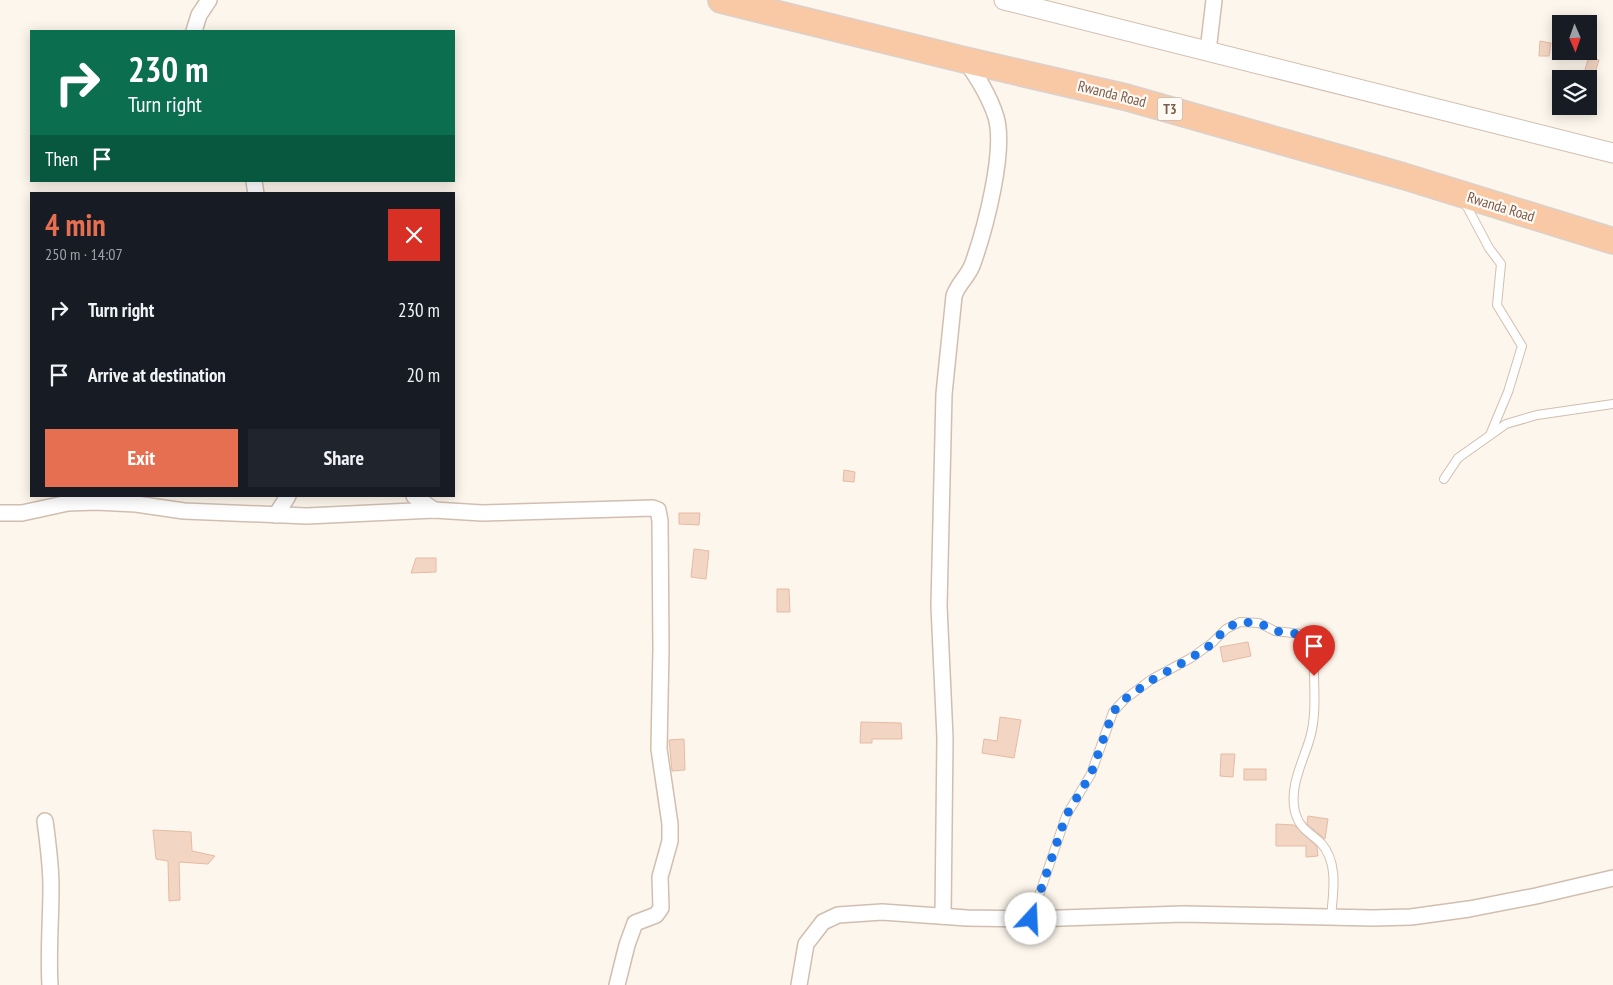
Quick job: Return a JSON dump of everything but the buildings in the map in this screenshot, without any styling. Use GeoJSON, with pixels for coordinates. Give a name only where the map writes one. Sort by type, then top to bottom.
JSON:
{"type":"FeatureCollection","features":[{"type":"Feature","properties":{"kind":"highway","name":"Rwanda Road"},"geometry":{"type":"LineString","coordinates":[[721,0],[1125,97],[1289,142],[1613,241]]}},
{"type":"Feature","properties":{"kind":"street"},"geometry":{"type":"LineString","coordinates":[[194,30],[199,15],[209,0]]}},
{"type":"Feature","properties":{"kind":"street"},"geometry":{"type":"LineString","coordinates":[[1004,0],[1613,153]]}},
{"type":"Feature","properties":{"kind":"street"},"geometry":{"type":"LineString","coordinates":[[1208,51],[1214,0]]}},
{"type":"Feature","properties":{"kind":"street"},"geometry":{"type":"LineString","coordinates":[[943,916],[945,738],[939,606],[944,394],[954,296],[957,286],[972,266],[984,225],[999,152],[996,118],[984,87],[965,60]]}},
{"type":"Feature","properties":{"kind":"street"},"geometry":{"type":"LineString","coordinates":[[276,515],[287,497]]}},
{"type":"Feature","properties":{"kind":"street"},"geometry":{"type":"LineString","coordinates":[[415,497],[434,510]]}},
{"type":"Feature","properties":{"kind":"street"},"geometry":{"type":"LineString","coordinates":[[0,513],[22,513],[68,503],[96,502],[136,504],[184,511],[307,516],[434,510],[482,513],[653,508],[658,510],[662,649],[659,749],[670,824],[670,841],[660,877],[661,908],[656,915],[636,924],[627,945],[617,985]]}},
{"type":"Feature","properties":{"kind":"street"},"geometry":{"type":"LineString","coordinates":[[45,821],[51,888],[49,918],[50,985]]}},
{"type":"Feature","properties":{"kind":"street"},"geometry":{"type":"LineString","coordinates":[[799,985],[806,944],[823,922],[838,915],[882,912],[1031,919],[1183,914],[1401,917],[1469,910],[1613,878]]}},
{"type":"Feature","properties":{"kind":"lane"},"geometry":{"type":"LineString","coordinates":[[1461,194],[1489,248],[1501,264],[1497,305],[1522,346],[1508,392],[1490,435]]}},
{"type":"Feature","properties":{"kind":"lane"},"geometry":{"type":"LineString","coordinates":[[1444,479],[1458,458],[1506,424],[1519,419],[1552,412],[1613,404]]}},
{"type":"Feature","properties":{"kind":"lane"},"geometry":{"type":"LineString","coordinates":[[1031,919],[1066,816],[1091,774],[1113,712],[1125,699],[1139,689],[1191,658],[1212,644],[1226,628],[1240,622],[1259,623],[1275,631],[1315,636],[1314,706],[1310,736],[1298,772],[1293,797],[1300,823],[1310,836],[1320,842],[1330,857],[1334,887],[1331,916]]}},
{"type":"Feature","properties":{"kind":"route"},"geometry":{"type":"LineString","coordinates":[[1031,919],[1050,868],[1066,816],[1091,774],[1113,712],[1125,699],[1152,680],[1212,644],[1226,628],[1240,622],[1259,623],[1275,631],[1315,636],[1314,676]]}}]}
